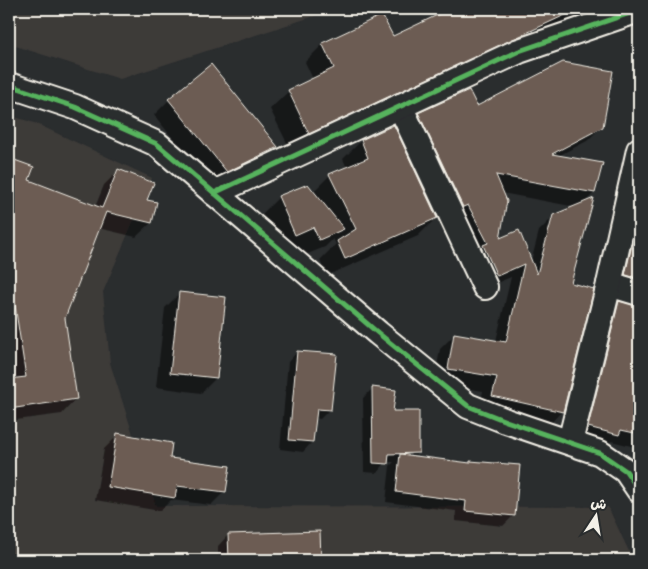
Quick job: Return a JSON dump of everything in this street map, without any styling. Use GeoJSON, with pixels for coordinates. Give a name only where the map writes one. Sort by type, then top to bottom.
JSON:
{"type":"FeatureCollection","features":[{"type":"Feature","properties":{"kind":"street"},"geometry":{"type":"LineString","coordinates":[[214,193],[519,51],[639,10]]}},
{"type":"Feature","properties":{"kind":"street"},"geometry":{"type":"LineString","coordinates":[[9,84],[75,107],[157,144],[378,333],[468,406],[506,422],[600,453],[626,470],[639,490]]}},
{"type":"Feature","properties":{"kind":"street"},"geometry":{"type":"LineString","coordinates":[[400,106],[485,287]]}},
{"type":"Feature","properties":{"kind":"street"},"geometry":{"type":"LineString","coordinates":[[570,442],[609,284],[639,150]]}},
{"type":"Feature","properties":{"kind":"street"},"geometry":{"type":"LineString","coordinates":[[609,284],[639,293]]}},
{"type":"Feature","properties":{"kind":"shaded area"},"geometry":{"type":"Polygon","coordinates":[[[9,9],[336,9],[120,79],[9,44],[9,9]]]}},
{"type":"Feature","properties":{"kind":"shaded area"},"geometry":{"type":"Polygon","coordinates":[[[9,115],[37,124],[152,178],[103,292],[110,363],[156,506],[608,507],[633,560],[9,560],[9,115]]]}},
{"type":"Feature","properties":{"kind":"building"},"geometry":{"type":"Polygon","coordinates":[[[450,9],[578,9],[309,134],[288,90],[334,68],[322,43],[382,15],[393,36],[450,9]]]}},
{"type":"Feature","properties":{"kind":"building"},"geometry":{"type":"Polygon","coordinates":[[[563,62],[613,71],[603,127],[552,154],[603,163],[595,193],[496,175],[507,201],[500,238],[519,230],[537,274],[553,215],[594,198],[571,283],[594,289],[563,412],[492,396],[497,377],[448,369],[454,333],[506,342],[524,264],[497,276],[483,245],[488,243],[468,205],[463,207],[418,113],[469,90],[477,106],[563,62]]]}},
{"type":"Feature","properties":{"kind":"building"},"geometry":{"type":"Polygon","coordinates":[[[211,64],[278,147],[227,172],[168,99],[211,64]]]}},
{"type":"Feature","properties":{"kind":"building"},"geometry":{"type":"Polygon","coordinates":[[[394,125],[437,218],[345,259],[337,241],[356,229],[329,174],[368,158],[361,140],[394,125]]]}},
{"type":"Feature","properties":{"kind":"building"},"geometry":{"type":"Polygon","coordinates":[[[9,158],[34,167],[29,180],[102,208],[118,169],[154,183],[147,200],[157,202],[152,223],[106,212],[65,318],[77,399],[9,409],[9,379],[26,377],[9,266],[9,158]]]}},
{"type":"Feature","properties":{"kind":"building"},"geometry":{"type":"Polygon","coordinates":[[[308,184],[344,229],[319,240],[313,227],[295,235],[278,196],[308,184]]]}},
{"type":"Feature","properties":{"kind":"building"},"geometry":{"type":"Polygon","coordinates":[[[639,220],[639,279],[625,275],[639,220]]]}},
{"type":"Feature","properties":{"kind":"building"},"geometry":{"type":"Polygon","coordinates":[[[179,292],[226,297],[217,378],[170,373],[179,292]]]}},
{"type":"Feature","properties":{"kind":"building"},"geometry":{"type":"Polygon","coordinates":[[[619,301],[639,306],[639,434],[621,430],[619,435],[588,427],[619,301]]]}},
{"type":"Feature","properties":{"kind":"building"},"geometry":{"type":"Polygon","coordinates":[[[297,351],[337,354],[331,410],[317,409],[313,442],[289,440],[297,351]]]}},
{"type":"Feature","properties":{"kind":"building"},"geometry":{"type":"Polygon","coordinates":[[[372,387],[396,390],[393,411],[419,411],[419,453],[389,454],[388,464],[373,463],[372,387]]]}},
{"type":"Feature","properties":{"kind":"building"},"geometry":{"type":"Polygon","coordinates":[[[117,433],[172,443],[170,458],[230,466],[226,492],[177,486],[175,498],[108,487],[117,433]]]}},
{"type":"Feature","properties":{"kind":"building"},"geometry":{"type":"Polygon","coordinates":[[[400,454],[470,463],[470,461],[520,465],[515,516],[465,511],[466,501],[396,492],[400,454]]]}},
{"type":"Feature","properties":{"kind":"building"},"geometry":{"type":"Polygon","coordinates":[[[320,531],[321,560],[229,560],[228,534],[320,531]]]}},
{"type":"Feature","properties":{"kind":"cycle path"},"geometry":{"type":"LineString","coordinates":[[214,193],[519,51],[639,10]]}},
{"type":"Feature","properties":{"kind":"cycle path"},"geometry":{"type":"LineString","coordinates":[[9,85],[75,107],[157,144],[378,333],[468,406],[600,453],[626,471],[639,490]]}}]}
